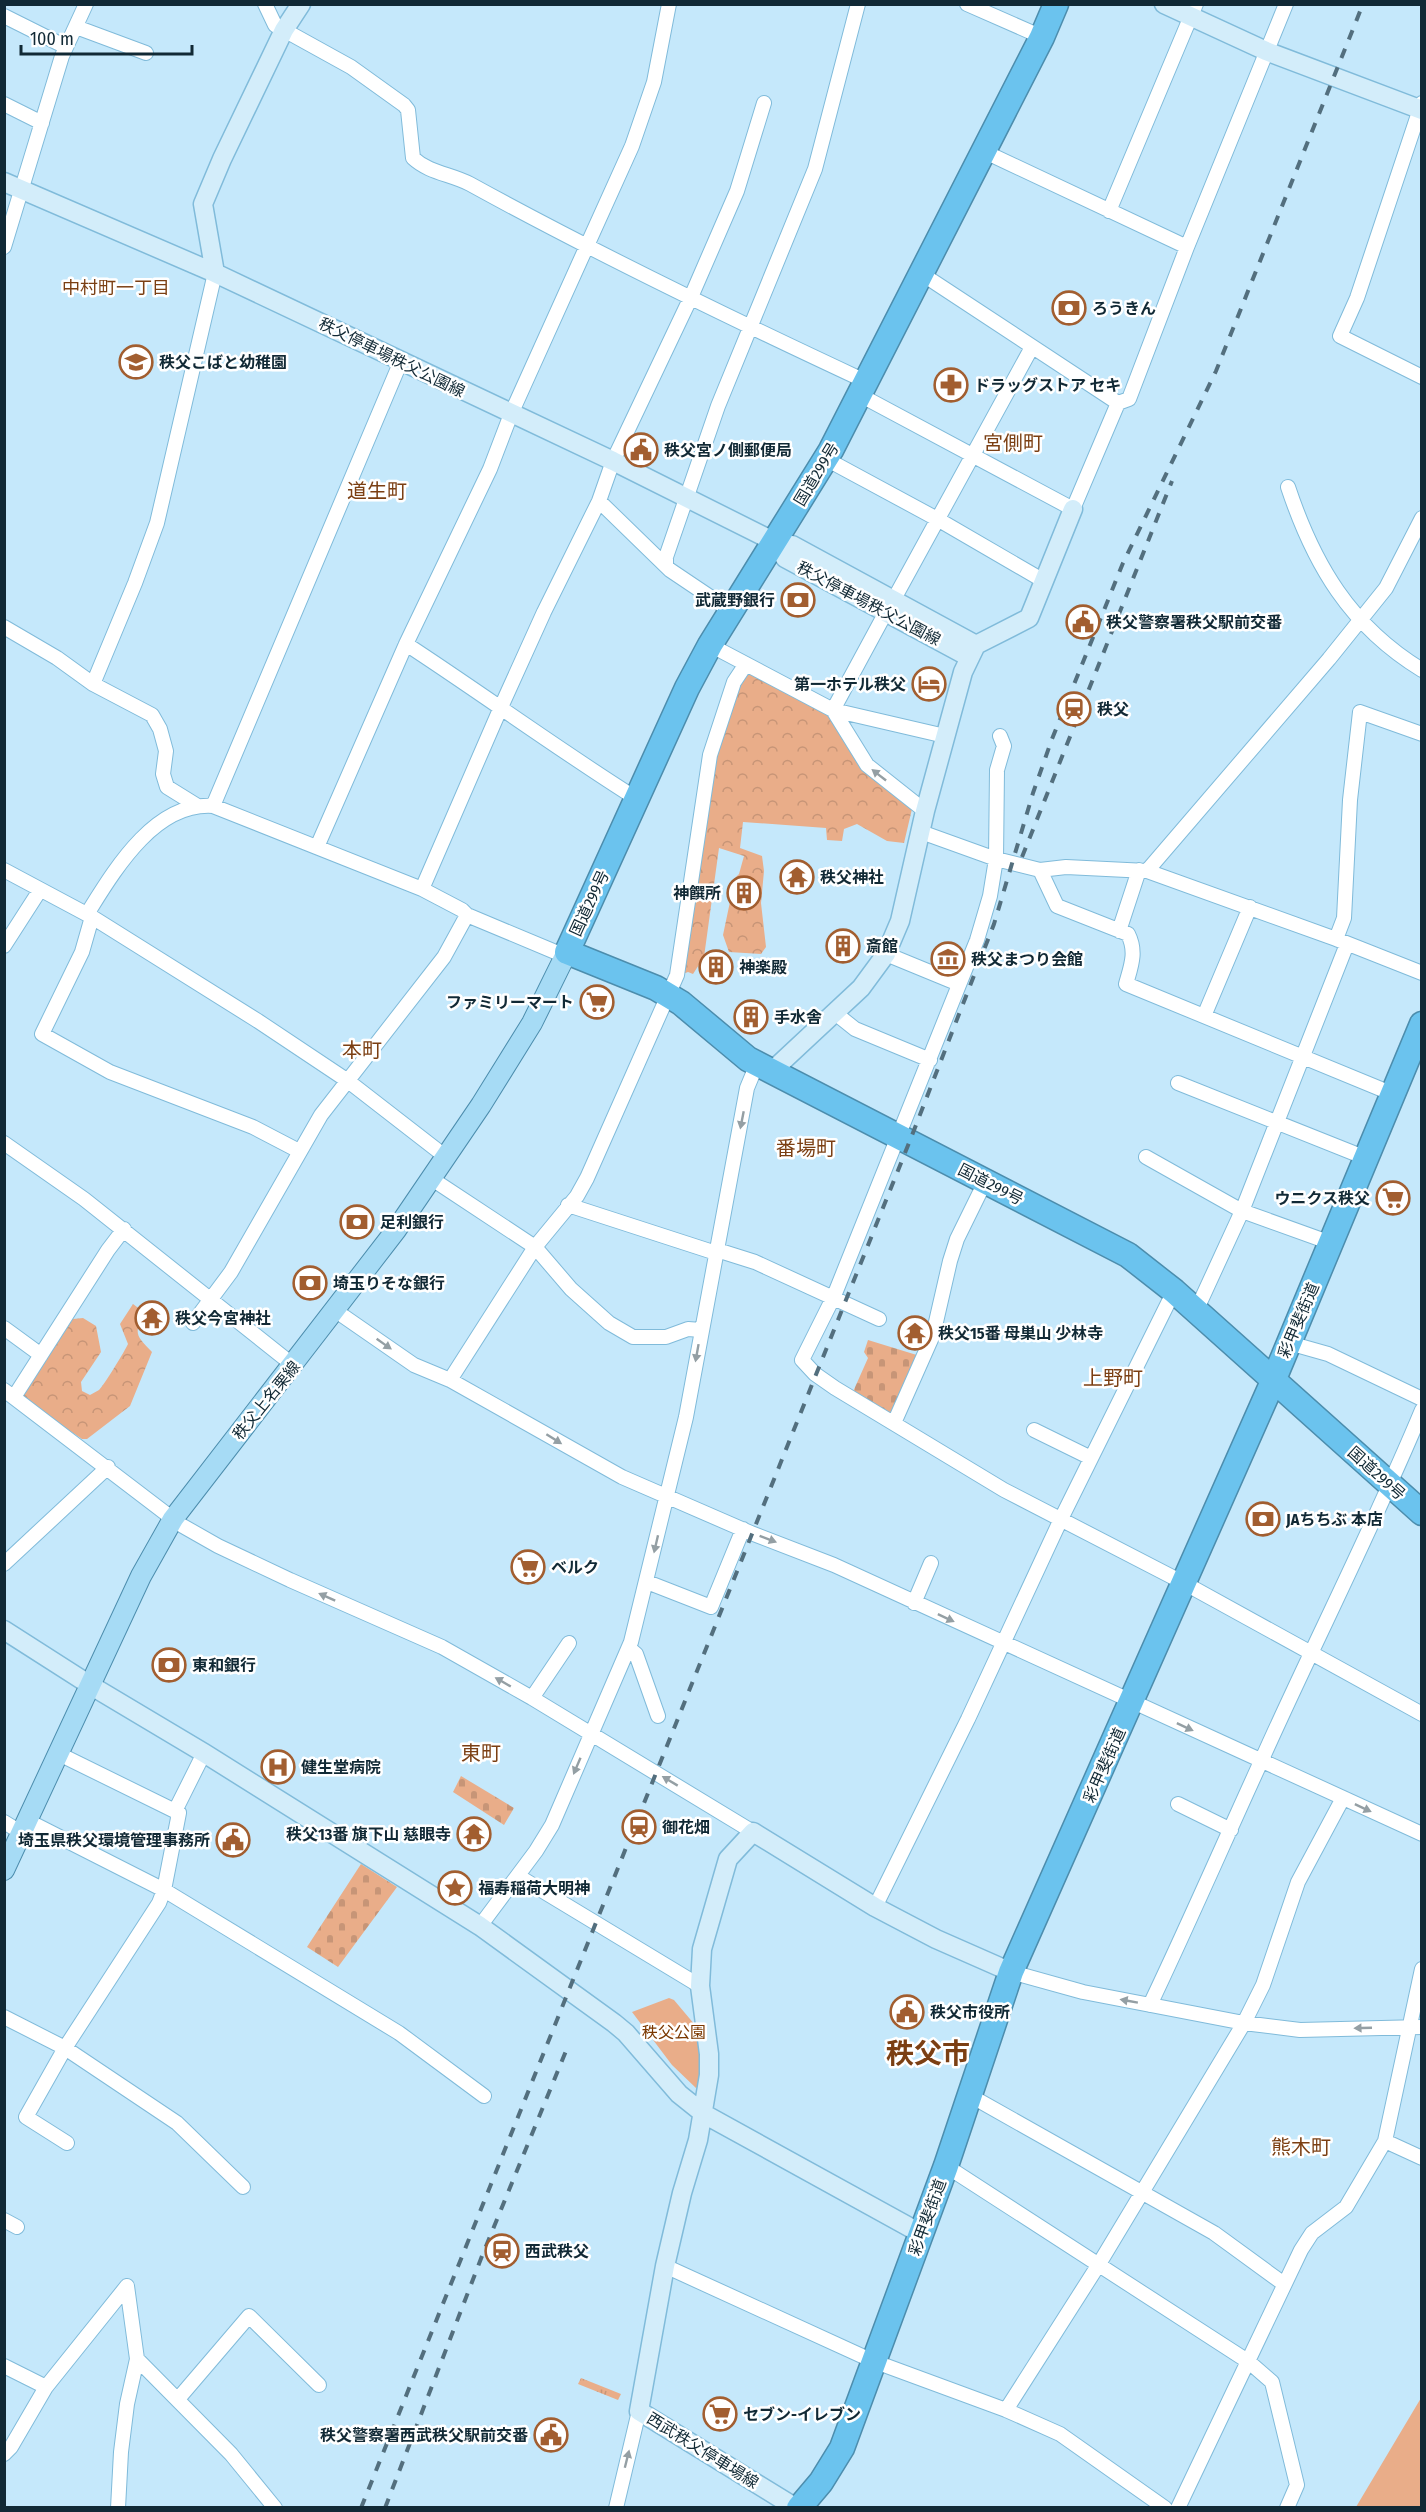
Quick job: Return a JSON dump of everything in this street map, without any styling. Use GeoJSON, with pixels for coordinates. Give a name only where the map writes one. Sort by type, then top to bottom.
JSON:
{"type":"FeatureCollection","features":[{"type":"Feature","properties":{"kind":"highway","name":"国道299号"},"geometry":{"type":"LineString","coordinates":[[1056,4],[1042,37],[826,459],[710,645],[687,688],[566,954],[643,982],[667,994],[764,1067],[899,1138],[986,1180],[1150,1270],[1422,1513]]}},
{"type":"Feature","properties":{"kind":"highway","name":"彩甲斐街道"},"geometry":{"type":"LineString","coordinates":[[798,2508],[821,2482],[843,2448],[946,2166],[1011,1972],[1274,1379],[1422,1024]]}},
{"type":"Feature","properties":{"kind":"main road","name":"秩父上名栗線"},"geometry":{"type":"LineString","coordinates":[[4,1870],[141,1576],[172,1519],[336,1311],[432,1179],[532,1023],[566,954]]}},
{"type":"Feature","properties":{"kind":"street"},"geometry":{"type":"LineString","coordinates":[[4,247],[13,185],[42,123],[66,47],[86,4]]}},
{"type":"Feature","properties":{"kind":"street"},"geometry":{"type":"LineString","coordinates":[[265,4],[275,24],[351,68],[404,105],[408,110],[413,158],[422,166],[469,183],[585,247],[751,328],[861,388],[972,456],[1073,509]]}},
{"type":"Feature","properties":{"kind":"street"},"geometry":{"type":"LineString","coordinates":[[93,684],[157,523],[215,273],[203,204],[284,30],[301,4]]}},
{"type":"Feature","properties":{"kind":"street"},"geometry":{"type":"LineString","coordinates":[[317,847],[406,644],[490,469],[511,414],[632,146],[654,82],[669,4]]}},
{"type":"Feature","properties":{"kind":"street"},"geometry":{"type":"LineString","coordinates":[[666,566],[666,557],[718,406],[815,169],[858,4]]}},
{"type":"Feature","properties":{"kind":"street"},"geometry":{"type":"LineString","coordinates":[[967,4],[1042,37]]}},
{"type":"Feature","properties":{"kind":"street"},"geometry":{"type":"LineString","coordinates":[[1164,4],[1193,11],[1266,51],[1421,107],[1357,298],[1340,336],[1422,377]]}},
{"type":"Feature","properties":{"kind":"street"},"geometry":{"type":"LineString","coordinates":[[480,1926],[518,1876],[552,1825],[629,1648],[686,1417],[747,1088],[764,1067],[834,1013],[861,988],[886,954],[900,921],[945,736],[973,651],[1029,618],[1118,403],[1129,399],[1187,247],[1286,4]]}},
{"type":"Feature","properties":{"kind":"street"},"geometry":{"type":"LineString","coordinates":[[1109,211],[1193,11]]}},
{"type":"Feature","properties":{"kind":"street"},"geometry":{"type":"LineString","coordinates":[[4,16],[66,47]]}},
{"type":"Feature","properties":{"kind":"street"},"geometry":{"type":"LineString","coordinates":[[76,27],[146,53]]}},
{"type":"Feature","properties":{"kind":"street"},"geometry":{"type":"LineString","coordinates":[[422,889],[544,612],[599,501],[613,461],[691,297],[737,191],[764,103]]}},
{"type":"Feature","properties":{"kind":"street"},"geometry":{"type":"LineString","coordinates":[[4,104],[42,123]]}},
{"type":"Feature","properties":{"kind":"street"},"geometry":{"type":"LineString","coordinates":[[982,151],[1187,247]]}},
{"type":"Feature","properties":{"kind":"street","name":"秩父停車場秩父公園線"},"geometry":{"type":"LineString","coordinates":[[13,185],[215,273],[613,461],[775,542],[792,544],[890,606],[973,651]]}},
{"type":"Feature","properties":{"kind":"street"},"geometry":{"type":"LineString","coordinates":[[922,274],[1118,403]]}},
{"type":"Feature","properties":{"kind":"street"},"geometry":{"type":"LineString","coordinates":[[833,710],[1032,347]]}},
{"type":"Feature","properties":{"kind":"street"},"geometry":{"type":"LineString","coordinates":[[213,806],[401,362]]}},
{"type":"Feature","properties":{"kind":"street"},"geometry":{"type":"LineString","coordinates":[[826,459],[939,520],[1044,581]]}},
{"type":"Feature","properties":{"kind":"street"},"geometry":{"type":"LineString","coordinates":[[1288,487],[1306,537],[1341,598],[1359,620],[1388,647],[1422,670]]}},
{"type":"Feature","properties":{"kind":"street"},"geometry":{"type":"LineString","coordinates":[[599,501],[666,566],[731,611]]}},
{"type":"Feature","properties":{"kind":"street"},"geometry":{"type":"LineString","coordinates":[[1119,931],[1143,870],[1329,659],[1386,588],[1420,525]]}},
{"type":"Feature","properties":{"kind":"street"},"geometry":{"type":"LineString","coordinates":[[4,627],[57,658],[93,684],[152,715],[160,729],[166,751],[163,774],[168,787],[196,805]]}},
{"type":"Feature","properties":{"kind":"street"},"geometry":{"type":"LineString","coordinates":[[406,644],[501,707],[556,748],[637,799]]}},
{"type":"Feature","properties":{"kind":"street"},"geometry":{"type":"LineString","coordinates":[[710,645],[833,710],[945,736]]}},
{"type":"Feature","properties":{"kind":"street"},"geometry":{"type":"LineString","coordinates":[[450,1380],[535,1247],[577,1196],[587,1178],[680,966],[710,754],[734,681],[746,664]]}},
{"type":"Feature","properties":{"kind":"street"},"geometry":{"type":"LineString","coordinates":[[833,710],[867,765],[925,811]]}},
{"type":"Feature","properties":{"kind":"street"},"geometry":{"type":"LineString","coordinates":[[1196,1311],[1242,1211],[1303,1056],[1342,942],[1350,800],[1360,712],[1422,734]]}},
{"type":"Feature","properties":{"kind":"street"},"geometry":{"type":"LineString","coordinates":[[1000,736],[1004,746],[997,770],[996,859],[990,896],[977,940],[834,1296],[802,1360],[815,1374],[835,1388],[1004,1490],[1184,1583],[1422,1714]]}},
{"type":"Feature","properties":{"kind":"street"},"geometry":{"type":"LineString","coordinates":[[299,1151],[253,1127],[110,1072],[42,1034],[82,952],[89,916],[124,856],[170,815],[196,805],[213,806],[422,889],[462,910],[467,915],[566,954]]}},
{"type":"Feature","properties":{"kind":"street"},"geometry":{"type":"LineString","coordinates":[[921,832],[996,859],[1040,870],[1066,867],[1143,870],[1422,973]]}},
{"type":"Feature","properties":{"kind":"street"},"geometry":{"type":"LineString","coordinates":[[4,870],[89,916],[258,1021],[348,1081],[446,1157]]}},
{"type":"Feature","properties":{"kind":"street"},"geometry":{"type":"LineString","coordinates":[[1040,870],[1057,906],[1128,934],[1133,944],[1134,957],[1126,984],[1393,1094]]}},
{"type":"Feature","properties":{"kind":"street"},"geometry":{"type":"LineString","coordinates":[[4,946],[40,890]]}},
{"type":"Feature","properties":{"kind":"street"},"geometry":{"type":"LineString","coordinates":[[1204,1016],[1250,908]]}},
{"type":"Feature","properties":{"kind":"street"},"geometry":{"type":"LineString","coordinates":[[193,1323],[231,1272],[321,1115],[444,957],[467,915]]}},
{"type":"Feature","properties":{"kind":"street"},"geometry":{"type":"LineString","coordinates":[[886,954],[959,984]]}},
{"type":"Feature","properties":{"kind":"street"},"geometry":{"type":"LineString","coordinates":[[834,1013],[855,1029],[930,1060]]}},
{"type":"Feature","properties":{"kind":"street"},"geometry":{"type":"LineString","coordinates":[[1178,1083],[1366,1158]]}},
{"type":"Feature","properties":{"kind":"street"},"geometry":{"type":"LineString","coordinates":[[4,1143],[47,1171],[124,1229],[293,1365]]}},
{"type":"Feature","properties":{"kind":"street"},"geometry":{"type":"LineString","coordinates":[[1146,1157],[1242,1211],[1330,1243]]}},
{"type":"Feature","properties":{"kind":"street"},"geometry":{"type":"LineString","coordinates":[[432,1179],[535,1247],[571,1289],[609,1323],[633,1337],[666,1337],[688,1329],[701,1330]]}},
{"type":"Feature","properties":{"kind":"street"},"geometry":{"type":"LineString","coordinates":[[894,1423],[933,1335],[957,1239],[986,1180]]}},
{"type":"Feature","properties":{"kind":"street"},"geometry":{"type":"LineString","coordinates":[[568,1206],[755,1262],[834,1296],[879,1319]]}},
{"type":"Feature","properties":{"kind":"street"},"geometry":{"type":"LineString","coordinates":[[124,1229],[108,1250],[41,1355],[9,1393],[108,1467],[172,1519],[243,1558],[442,1647],[532,1698],[874,1907],[936,1939],[1011,1972],[1083,1992],[1244,2023],[1300,2030],[1416,2027]]}},
{"type":"Feature","properties":{"kind":"street"},"geometry":{"type":"LineString","coordinates":[[874,1907],[1174,1291]]}},
{"type":"Feature","properties":{"kind":"street"},"geometry":{"type":"LineString","coordinates":[[336,1311],[414,1365],[450,1380],[572,1451],[667,1497],[834,1565],[1422,1834]]}},
{"type":"Feature","properties":{"kind":"street"},"geometry":{"type":"LineString","coordinates":[[4,1328],[41,1355]]}},
{"type":"Feature","properties":{"kind":"street"},"geometry":{"type":"LineString","coordinates":[[1289,1342],[1328,1354],[1422,1400]]}},
{"type":"Feature","properties":{"kind":"street"},"geometry":{"type":"LineString","coordinates":[[1150,2005],[1311,1653],[1391,1485],[1422,1410]]}},
{"type":"Feature","properties":{"kind":"street"},"geometry":{"type":"LineString","coordinates":[[1034,1430],[1091,1458]]}},
{"type":"Feature","properties":{"kind":"street"},"geometry":{"type":"LineString","coordinates":[[4,1564],[108,1467]]}},
{"type":"Feature","properties":{"kind":"street"},"geometry":{"type":"LineString","coordinates":[[647,1582],[711,1607],[742,1529]]}},
{"type":"Feature","properties":{"kind":"street"},"geometry":{"type":"LineString","coordinates":[[914,1603],[931,1563]]}},
{"type":"Feature","properties":{"kind":"street"},"geometry":{"type":"LineString","coordinates":[[4,1630],[480,1926],[626,2033],[679,2094],[704,2114],[920,2233]]}},
{"type":"Feature","properties":{"kind":"street"},"geometry":{"type":"LineString","coordinates":[[532,1698],[569,1644]]}},
{"type":"Feature","properties":{"kind":"street"},"geometry":{"type":"LineString","coordinates":[[629,1648],[636,1654],[658,1716]]}},
{"type":"Feature","properties":{"kind":"street"},"geometry":{"type":"LineString","coordinates":[[57,1753],[179,1813],[164,1890],[159,1903],[65,2048],[26,2117],[67,2143]]}},
{"type":"Feature","properties":{"kind":"street"},"geometry":{"type":"LineString","coordinates":[[175,1811],[204,1753]]}},
{"type":"Feature","properties":{"kind":"street"},"geometry":{"type":"LineString","coordinates":[[1006,2410],[1099,2264],[1244,2023],[1263,1985],[1298,1882],[1343,1798]]}},
{"type":"Feature","properties":{"kind":"street"},"geometry":{"type":"LineString","coordinates":[[1178,1804],[1231,1830]]}},
{"type":"Feature","properties":{"kind":"street"},"geometry":{"type":"LineString","coordinates":[[4,1822],[25,1827],[164,1890],[399,2032],[484,2096]]}},
{"type":"Feature","properties":{"kind":"street"},"geometry":{"type":"LineString","coordinates":[[616,2508],[639,2411],[665,2266],[704,2114],[710,2065],[700,1986],[702,1949],[728,1859],[753,1832]]}},
{"type":"Feature","properties":{"kind":"street"},"geometry":{"type":"LineString","coordinates":[[518,1876],[700,1986]]}},
{"type":"Feature","properties":{"kind":"street"},"geometry":{"type":"LineString","coordinates":[[1179,2508],[1284,2284],[1312,2233],[1346,2207],[1384,2141],[1416,2027],[1422,1969]]}},
{"type":"Feature","properties":{"kind":"street"},"geometry":{"type":"LineString","coordinates":[[4,2017],[65,2048],[177,2123],[243,2187]]}},
{"type":"Feature","properties":{"kind":"street"},"geometry":{"type":"LineString","coordinates":[[969,2095],[1214,2233],[1284,2284]]}},
{"type":"Feature","properties":{"kind":"street"},"geometry":{"type":"LineString","coordinates":[[1384,2141],[1422,2158]]}},
{"type":"Feature","properties":{"kind":"street"},"geometry":{"type":"LineString","coordinates":[[946,2166],[1249,2362],[1272,2382],[1297,2485],[1287,2508]]}},
{"type":"Feature","properties":{"kind":"street"},"geometry":{"type":"LineString","coordinates":[[4,2220],[17,2227]]}},
{"type":"Feature","properties":{"kind":"street"},"geometry":{"type":"LineString","coordinates":[[665,2266],[873,2361],[1006,2410],[1060,2434],[1165,2508]]}},
{"type":"Feature","properties":{"kind":"street"},"geometry":{"type":"LineString","coordinates":[[4,2454],[11,2447],[46,2386],[127,2286],[137,2359],[127,2404],[121,2452],[118,2508]]}},
{"type":"Feature","properties":{"kind":"street"},"geometry":{"type":"LineString","coordinates":[[178,2399],[249,2316],[319,2385]]}},
{"type":"Feature","properties":{"kind":"street"},"geometry":{"type":"LineString","coordinates":[[137,2359],[231,2454],[275,2508]]}},
{"type":"Feature","properties":{"kind":"street"},"geometry":{"type":"LineString","coordinates":[[4,2366],[46,2386]]}},
{"type":"Feature","properties":{"kind":"street","name":"西武秩父停車場線"},"geometry":{"type":"LineString","coordinates":[[639,2411],[798,2508]]}},
{"type":"Feature","properties":{"kind":"green space"},"geometry":{"type":"Polygon","coordinates":[[[752,672],[835,719],[912,809],[904,843],[887,841],[857,824],[844,829],[842,841],[827,840],[826,828],[743,822],[740,848],[762,856],[764,871],[761,903],[766,947],[761,954],[729,952],[723,935],[735,878],[739,874],[744,856],[719,848],[704,957],[693,974],[688,972],[683,974],[714,758],[721,732],[745,674],[752,672]]]}},
{"type":"Feature","properties":{"kind":"green space"},"geometry":{"type":"Polygon","coordinates":[[[133,1304],[145,1313],[138,1334],[152,1352],[130,1406],[87,1439],[82,1439],[20,1397],[73,1319],[83,1318],[96,1326],[101,1352],[81,1382],[82,1391],[90,1395],[99,1390],[128,1344],[120,1324],[133,1304]]]}},
{"type":"Feature","properties":{"kind":"green space"},"geometry":{"type":"Polygon","coordinates":[[[868,1340],[920,1356],[892,1417],[852,1394],[868,1358],[864,1352],[868,1340]]]}},
{"type":"Feature","properties":{"kind":"green space"},"geometry":{"type":"Polygon","coordinates":[[[461,1776],[514,1808],[504,1825],[453,1792],[461,1776]]]}},
{"type":"Feature","properties":{"kind":"green space"},"geometry":{"type":"Polygon","coordinates":[[[361,1864],[397,1887],[338,1967],[307,1947],[361,1864]]]}},
{"type":"Feature","properties":{"kind":"green space","name":"秩父公園"},"geometry":{"type":"Polygon","coordinates":[[[669,1998],[674,2000],[695,2025],[698,2035],[702,2080],[698,2080],[699,2086],[696,2088],[672,2065],[632,2012],[669,1998]]]}},
{"type":"Feature","properties":{"kind":"green space"},"geometry":{"type":"Polygon","coordinates":[[[581,2378],[621,2394],[618,2400],[578,2384],[581,2378]]]}},
{"type":"Feature","properties":{"kind":"green space"},"geometry":{"type":"Polygon","coordinates":[[[1421,2398],[1421,2507],[1356,2507],[1421,2398]]]}},
{"type":"Feature","properties":{"kind":"railway"},"geometry":{"type":"LineString","coordinates":[[361,2508],[909,1143],[994,924],[1033,793],[1052,739],[1123,563],[1216,371],[1363,4]]}},
{"type":"Feature","properties":{"kind":"railway"},"geometry":{"type":"LineString","coordinates":[[1022,857],[1172,481]]}},
{"type":"Feature","properties":{"kind":"railway"},"geometry":{"type":"LineString","coordinates":[[385,2508],[482,2256],[568,2046]]}},
{"type":"Feature","properties":{"kind":"place","name":"ろうきん"},"geometry":{"type":"Point","coordinates":[1069,308]}},
{"type":"Feature","properties":{"kind":"place","name":"秩父こばと幼稚園"},"geometry":{"type":"Point","coordinates":[136,362]}},
{"type":"Feature","properties":{"kind":"place","name":"ドラッグストア セキ"},"geometry":{"type":"Point","coordinates":[951,385]}},
{"type":"Feature","properties":{"kind":"place","name":"秩父宮ノ側郵便局"},"geometry":{"type":"Point","coordinates":[641,450]}},
{"type":"Feature","properties":{"kind":"place","name":"武蔵野銀行"},"geometry":{"type":"Point","coordinates":[798,600]}},
{"type":"Feature","properties":{"kind":"place","name":"秩父警察署秩父駅前交番"},"geometry":{"type":"Point","coordinates":[1083,622]}},
{"type":"Feature","properties":{"kind":"place","name":"第一ホテル秩父"},"geometry":{"type":"Point","coordinates":[929,684]}},
{"type":"Feature","properties":{"kind":"place","name":"秩父"},"geometry":{"type":"Point","coordinates":[1074,709]}},
{"type":"Feature","properties":{"kind":"place","name":"秩父神社"},"geometry":{"type":"Point","coordinates":[797,877]}},
{"type":"Feature","properties":{"kind":"place","name":"神饌所"},"geometry":{"type":"Point","coordinates":[744,893]}},
{"type":"Feature","properties":{"kind":"place","name":"斎館"},"geometry":{"type":"Point","coordinates":[843,946]}},
{"type":"Feature","properties":{"kind":"place","name":"秩父まつり会館"},"geometry":{"type":"Point","coordinates":[948,959]}},
{"type":"Feature","properties":{"kind":"place","name":"神楽殿"},"geometry":{"type":"Point","coordinates":[716,967]}},
{"type":"Feature","properties":{"kind":"place","name":"ファミリーマート"},"geometry":{"type":"Point","coordinates":[597,1002]}},
{"type":"Feature","properties":{"kind":"place","name":"手水舎"},"geometry":{"type":"Point","coordinates":[751,1017]}},
{"type":"Feature","properties":{"kind":"place","name":"ウニクス秩父"},"geometry":{"type":"Point","coordinates":[1393,1198]}},
{"type":"Feature","properties":{"kind":"place","name":"足利銀行"},"geometry":{"type":"Point","coordinates":[357,1222]}},
{"type":"Feature","properties":{"kind":"place","name":"埼玉りそな銀行"},"geometry":{"type":"Point","coordinates":[310,1283]}},
{"type":"Feature","properties":{"kind":"place","name":"秩父今宮神社"},"geometry":{"type":"Point","coordinates":[152,1318]}},
{"type":"Feature","properties":{"kind":"place","name":"秩父15番 母巣山 少林寺"},"geometry":{"type":"Point","coordinates":[915,1333]}},
{"type":"Feature","properties":{"kind":"place","name":"JAちちぶ 本店"},"geometry":{"type":"Point","coordinates":[1263,1519]}},
{"type":"Feature","properties":{"kind":"place","name":"ベルク"},"geometry":{"type":"Point","coordinates":[528,1567]}},
{"type":"Feature","properties":{"kind":"place","name":"東和銀行"},"geometry":{"type":"Point","coordinates":[169,1665]}},
{"type":"Feature","properties":{"kind":"place","name":"健生堂病院"},"geometry":{"type":"Point","coordinates":[278,1767]}},
{"type":"Feature","properties":{"kind":"place","name":"御花畑"},"geometry":{"type":"Point","coordinates":[639,1827]}},
{"type":"Feature","properties":{"kind":"place","name":"秩父13番 旗下山 慈眼寺"},"geometry":{"type":"Point","coordinates":[474,1834]}},
{"type":"Feature","properties":{"kind":"place","name":"埼玉県秩父環境管理事務所"},"geometry":{"type":"Point","coordinates":[233,1840]}},
{"type":"Feature","properties":{"kind":"place","name":"福寿稲荷大明神"},"geometry":{"type":"Point","coordinates":[455,1888]}},
{"type":"Feature","properties":{"kind":"place","name":"秩父市役所"},"geometry":{"type":"Point","coordinates":[907,2012]}},
{"type":"Feature","properties":{"kind":"place","name":"西武秩父"},"geometry":{"type":"Point","coordinates":[502,2251]}},
{"type":"Feature","properties":{"kind":"place","name":"セブン-イレブン"},"geometry":{"type":"Point","coordinates":[720,2414]}},
{"type":"Feature","properties":{"kind":"place","name":"秩父警察署西武秩父駅前交番"},"geometry":{"type":"Point","coordinates":[551,2435]}},
{"type":"Feature","properties":{"kind":"district","name":"中村町一丁目"},"geometry":{"type":"Point","coordinates":[116,288]}},
{"type":"Feature","properties":{"kind":"district","name":"宮側町"},"geometry":{"type":"Point","coordinates":[1013,443]}},
{"type":"Feature","properties":{"kind":"district","name":"道生町"},"geometry":{"type":"Point","coordinates":[377,491]}},
{"type":"Feature","properties":{"kind":"district","name":"本町"},"geometry":{"type":"Point","coordinates":[362,1050]}},
{"type":"Feature","properties":{"kind":"district","name":"番場町"},"geometry":{"type":"Point","coordinates":[806,1148]}},
{"type":"Feature","properties":{"kind":"district","name":"上野町"},"geometry":{"type":"Point","coordinates":[1113,1378]}},
{"type":"Feature","properties":{"kind":"district","name":"東町"},"geometry":{"type":"Point","coordinates":[481,1753]}},
{"type":"Feature","properties":{"kind":"district","name":"秩父市"},"geometry":{"type":"Point","coordinates":[928,2053]}},
{"type":"Feature","properties":{"kind":"district","name":"熊木町"},"geometry":{"type":"Point","coordinates":[1301,2147]}}]}
